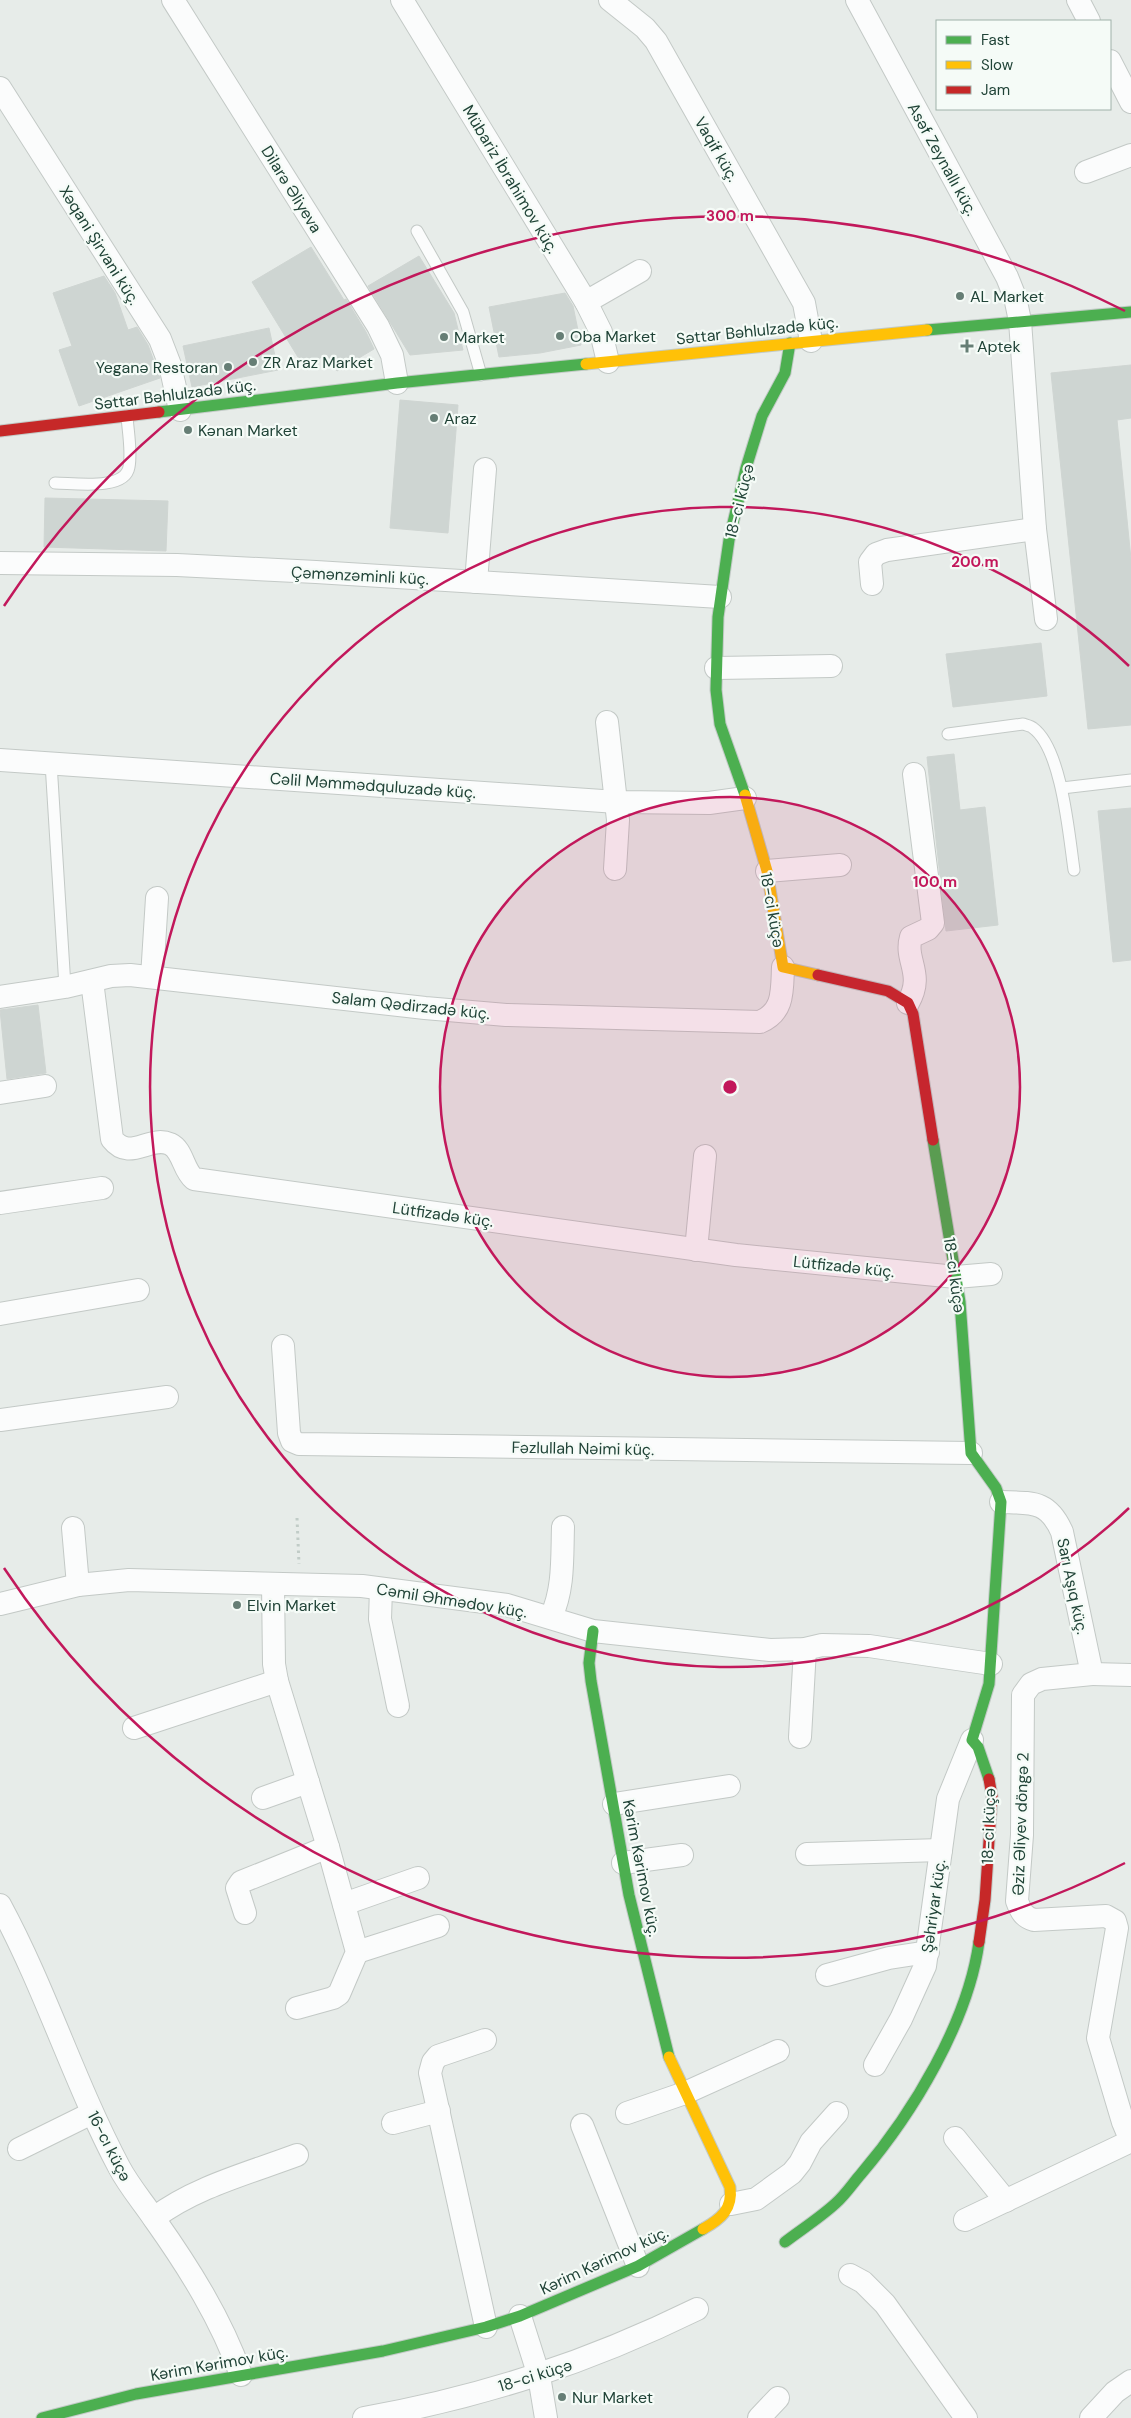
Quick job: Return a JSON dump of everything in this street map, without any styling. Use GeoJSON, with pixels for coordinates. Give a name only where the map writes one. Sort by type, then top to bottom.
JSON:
{"type":"FeatureCollection","features":[{"type":"Feature","properties":{"kind":"street","name":"Dilarə Əliyeva"},"geometry":{"type":"LineString","coordinates":[[173,0],[378,326],[392,356],[397,383]]}},
{"type":"Feature","properties":{"kind":"street","name":"Mübariz İbrahimov küç."},"geometry":{"type":"LineString","coordinates":[[402,0],[586,302],[600,332],[608,362]]}},
{"type":"Feature","properties":{"kind":"street","name":"Vaqif küç."},"geometry":{"type":"LineString","coordinates":[[610,0],[645,28],[656,41],[804,303],[800,342]]}},
{"type":"Feature","properties":{"kind":"street","name":"Asəf Zeynallı küç."},"geometry":{"type":"LineString","coordinates":[[857,0],[1007,277],[1015,298],[1020,321],[1035,529],[1046,619]]}},
{"type":"Feature","properties":{"kind":"street"},"geometry":{"type":"LineString","coordinates":[[1078,0],[1088,20]]}},
{"type":"Feature","properties":{"kind":"street"},"geometry":{"type":"LineString","coordinates":[[1111,63],[1131,102]]}},
{"type":"Feature","properties":{"kind":"street","name":"Xəqani Şirvani küç."},"geometry":{"type":"LineString","coordinates":[[0,88],[160,339],[170,365],[180,410]]}},
{"type":"Feature","properties":{"kind":"street"},"geometry":{"type":"LineString","coordinates":[[1086,172],[1131,155]]}},
{"type":"Feature","properties":{"kind":"street"},"geometry":{"type":"LineString","coordinates":[[586,302],[640,270]]}},
{"type":"Feature","properties":{"kind":"street","name":"Səttar Bəhlulzadə küç."},"geometry":{"type":"LineString","coordinates":[[0,431],[397,383],[800,342],[1131,312]]}},
{"type":"Feature","properties":{"kind":"street","name":"18-ci küçə"},"geometry":{"type":"LineString","coordinates":[[785,2242],[836,2202],[884,2147],[918,2097],[946,2041],[965,1994],[978,1947],[985,1900],[992,1796],[990,1779],[978,1747],[972,1740],[989,1684],[1001,1502],[999,1490],[975,1462],[971,1453],[960,1302],[913,1014],[908,1003],[888,991],[783,967],[767,871],[754,822],[720,724],[717,707],[716,668],[720,597],[726,556],[752,446],[763,412],[800,342]]}},
{"type":"Feature","properties":{"kind":"street"},"geometry":{"type":"LineString","coordinates":[[476,582],[485,469]]}},
{"type":"Feature","properties":{"kind":"street"},"geometry":{"type":"LineString","coordinates":[[872,584],[870,562],[876,554],[1035,529]]}},
{"type":"Feature","properties":{"kind":"street","name":"Çəmənzəminli küç."},"geometry":{"type":"LineString","coordinates":[[0,563],[177,565],[720,597]]}},
{"type":"Feature","properties":{"kind":"street"},"geometry":{"type":"LineString","coordinates":[[716,668],[831,666]]}},
{"type":"Feature","properties":{"kind":"street"},"geometry":{"type":"LineString","coordinates":[[607,722],[618,820],[616,869]]}},
{"type":"Feature","properties":{"kind":"street","name":"Cəlil Məmmədquluzadə küç."},"geometry":{"type":"LineString","coordinates":[[0,760],[616,802],[709,803],[745,798]]}},
{"type":"Feature","properties":{"kind":"street"},"geometry":{"type":"LineString","coordinates":[[908,1003],[916,984],[910,944],[911,937],[928,929],[933,923],[914,774]]}},
{"type":"Feature","properties":{"kind":"street"},"geometry":{"type":"LineString","coordinates":[[767,871],[840,865]]}},
{"type":"Feature","properties":{"kind":"street"},"geometry":{"type":"LineString","coordinates":[[152,977],[157,898]]}},
{"type":"Feature","properties":{"kind":"street","name":"Salam Qədirzadə küç."},"geometry":{"type":"LineString","coordinates":[[0,997],[65,987],[111,976],[130,975],[425,1008],[497,1014],[760,1022],[769,1018],[778,1008],[782,997],[783,967]]}},
{"type":"Feature","properties":{"kind":"street","name":"Lütfizadə küç."},"geometry":{"type":"LineString","coordinates":[[92,981],[112,1139],[119,1147],[126,1149],[163,1142],[173,1145],[178,1151],[188,1174],[194,1179],[696,1250],[956,1277],[992,1274]]}},
{"type":"Feature","properties":{"kind":"street"},"geometry":{"type":"LineString","coordinates":[[0,1093],[45,1086]]}},
{"type":"Feature","properties":{"kind":"street"},"geometry":{"type":"LineString","coordinates":[[696,1250],[705,1156]]}},
{"type":"Feature","properties":{"kind":"street"},"geometry":{"type":"LineString","coordinates":[[0,1203],[102,1188]]}},
{"type":"Feature","properties":{"kind":"street"},"geometry":{"type":"LineString","coordinates":[[0,1314],[138,1290]]}},
{"type":"Feature","properties":{"kind":"street","name":"Fəzlullah Nəimi küç."},"geometry":{"type":"LineString","coordinates":[[283,1346],[289,1433],[292,1441],[299,1444],[971,1453]]}},
{"type":"Feature","properties":{"kind":"street"},"geometry":{"type":"LineString","coordinates":[[0,1420],[167,1397]]}},
{"type":"Feature","properties":{"kind":"street","name":"Sarı Aşıq küç."},"geometry":{"type":"LineString","coordinates":[[1001,1502],[1039,1504],[1046,1508],[1058,1523],[1062,1532],[1092,1674]]}},
{"type":"Feature","properties":{"kind":"street"},"geometry":{"type":"LineString","coordinates":[[552,1617],[559,1600],[561,1587],[562,1527]]}},
{"type":"Feature","properties":{"kind":"street"},"geometry":{"type":"LineString","coordinates":[[73,1528],[78,1585]]}},
{"type":"Feature","properties":{"kind":"street","name":"Cəmil Əhmədov küç."},"geometry":{"type":"LineString","coordinates":[[0,1604],[78,1585],[129,1580],[300,1584],[381,1589],[508,1605],[593,1631],[770,1650],[805,1649],[822,1645],[869,1646],[991,1664]]}},
{"type":"Feature","properties":{"kind":"street"},"geometry":{"type":"LineString","coordinates":[[273,1584],[274,1664],[277,1681],[328,1847],[357,1952],[339,1994],[333,1998],[297,2008]]}},
{"type":"Feature","properties":{"kind":"street"},"geometry":{"type":"LineString","coordinates":[[381,1589],[380,1619],[398,1706]]}},
{"type":"Feature","properties":{"kind":"street","name":"Kərim Kərimov küç."},"geometry":{"type":"LineString","coordinates":[[47,2417],[136,2394],[383,2351],[486,2327],[520,2316],[638,2266],[718,2221],[726,2214],[732,2204],[729,2181],[685,2093],[666,2048],[629,1896],[591,1681],[589,1663],[593,1631]]}},
{"type":"Feature","properties":{"kind":"street"},"geometry":{"type":"LineString","coordinates":[[800,1737],[805,1649]]}},
{"type":"Feature","properties":{"kind":"street"},"geometry":{"type":"LineString","coordinates":[[1092,1674],[1131,1675]]}},
{"type":"Feature","properties":{"kind":"street","name":"Əziz Əliyev döngə 2"},"geometry":{"type":"LineString","coordinates":[[1092,1674],[1042,1679],[1030,1684],[1023,1695],[1022,1835],[1017,1901],[1020,1911],[1027,1918],[1034,1920],[1106,1916],[1124,1926],[1098,2038],[1123,2122],[1131,2141]]}},
{"type":"Feature","properties":{"kind":"street"},"geometry":{"type":"LineString","coordinates":[[134,1728],[277,1681]]}},
{"type":"Feature","properties":{"kind":"street","name":"Şəhriyar küç."},"geometry":{"type":"LineString","coordinates":[[874,2065],[918,1984],[928,1952],[948,1799],[972,1740]]}},
{"type":"Feature","properties":{"kind":"street"},"geometry":{"type":"LineString","coordinates":[[263,1798],[308,1782]]}},
{"type":"Feature","properties":{"kind":"street"},"geometry":{"type":"LineString","coordinates":[[614,1804],[729,1786]]}},
{"type":"Feature","properties":{"kind":"street"},"geometry":{"type":"LineString","coordinates":[[245,1913],[237,1888],[241,1882],[328,1847]]}},
{"type":"Feature","properties":{"kind":"street"},"geometry":{"type":"LineString","coordinates":[[807,1854],[941,1850]]}},
{"type":"Feature","properties":{"kind":"street"},"geometry":{"type":"LineString","coordinates":[[623,1863],[682,1856]]}},
{"type":"Feature","properties":{"kind":"street"},"geometry":{"type":"LineString","coordinates":[[344,1904],[418,1878]]}},
{"type":"Feature","properties":{"kind":"street","name":"16-cı küçə"},"geometry":{"type":"LineString","coordinates":[[0,1905],[47,2002],[92,2113],[134,2192],[154,2218],[198,2285],[233,2352],[241,2375]]}},
{"type":"Feature","properties":{"kind":"street"},"geometry":{"type":"LineString","coordinates":[[357,1952],[438,1926]]}},
{"type":"Feature","properties":{"kind":"street"},"geometry":{"type":"LineString","coordinates":[[827,1975],[890,1958],[928,1952]]}},
{"type":"Feature","properties":{"kind":"street"},"geometry":{"type":"LineString","coordinates":[[485,2040],[438,2056],[433,2062],[430,2073],[486,2327]]}},
{"type":"Feature","properties":{"kind":"street"},"geometry":{"type":"LineString","coordinates":[[626,2114],[685,2093],[778,2050]]}},
{"type":"Feature","properties":{"kind":"street"},"geometry":{"type":"LineString","coordinates":[[393,2123],[439,2111]]}},
{"type":"Feature","properties":{"kind":"street"},"geometry":{"type":"LineString","coordinates":[[19,2150],[92,2113]]}},
{"type":"Feature","properties":{"kind":"street"},"geometry":{"type":"LineString","coordinates":[[732,2204],[756,2199],[792,2173],[800,2163],[811,2142],[837,2113]]}},
{"type":"Feature","properties":{"kind":"street"},"geometry":{"type":"LineString","coordinates":[[582,2124],[638,2266]]}},
{"type":"Feature","properties":{"kind":"street"},"geometry":{"type":"LineString","coordinates":[[955,2138],[1006,2201]]}},
{"type":"Feature","properties":{"kind":"street"},"geometry":{"type":"LineString","coordinates":[[965,2220],[1131,2141]]}},
{"type":"Feature","properties":{"kind":"street"},"geometry":{"type":"LineString","coordinates":[[154,2218],[193,2194],[297,2155]]}},
{"type":"Feature","properties":{"kind":"street"},"geometry":{"type":"LineString","coordinates":[[850,2275],[863,2282],[885,2304],[966,2418]]}},
{"type":"Feature","properties":{"kind":"street","name":"18-ci küçə"},"geometry":{"type":"LineString","coordinates":[[364,2418],[476,2393],[539,2376],[632,2340],[697,2308]]}},
{"type":"Feature","properties":{"kind":"street"},"geometry":{"type":"LineString","coordinates":[[520,2316],[539,2376],[546,2418]]}},
{"type":"Feature","properties":{"kind":"street"},"geometry":{"type":"LineString","coordinates":[[1091,2418],[1115,2392],[1131,2381]]}},
{"type":"Feature","properties":{"kind":"street"},"geometry":{"type":"LineString","coordinates":[[759,2418],[778,2398]]}},
{"type":"Feature","properties":{"kind":"lane"},"geometry":{"type":"LineString","coordinates":[[416,231],[462,312],[481,375]]}},
{"type":"Feature","properties":{"kind":"lane"},"geometry":{"type":"LineString","coordinates":[[55,483],[115,483],[124,477],[129,468],[127,416]]}},
{"type":"Feature","properties":{"kind":"lane"},"geometry":{"type":"LineString","coordinates":[[948,734],[1023,724],[1034,728],[1042,738],[1059,774],[1074,870]]}},
{"type":"Feature","properties":{"kind":"lane"},"geometry":{"type":"LineString","coordinates":[[51,763],[65,987]]}},
{"type":"Feature","properties":{"kind":"lane"},"geometry":{"type":"LineString","coordinates":[[1062,788],[1131,780]]}},
{"type":"Feature","properties":{"kind":"path"},"geometry":{"type":"LineString","coordinates":[[296,1518],[300,1584]]}},
{"type":"Feature","properties":{"kind":"building"},"geometry":{"type":"Polygon","coordinates":[[[311,247],[344,300],[346,299],[374,349],[337,371],[327,354],[304,367],[252,282],[311,247]]]}},
{"type":"Feature","properties":{"kind":"building"},"geometry":{"type":"Polygon","coordinates":[[[419,256],[454,313],[463,350],[410,355],[368,286],[419,256]]]}},
{"type":"Feature","properties":{"kind":"building"},"geometry":{"type":"Polygon","coordinates":[[[104,276],[115,293],[128,330],[137,327],[148,345],[160,378],[79,406],[59,350],[72,346],[53,293],[104,276]]]}},
{"type":"Feature","properties":{"kind":"building"},"geometry":{"type":"Polygon","coordinates":[[[565,293],[573,306],[581,345],[540,353],[499,357],[489,307],[565,293]]]}},
{"type":"Feature","properties":{"kind":"building"},"geometry":{"type":"Polygon","coordinates":[[[269,328],[278,370],[192,387],[183,346],[269,328]]]}},
{"type":"Feature","properties":{"kind":"building"},"geometry":{"type":"Polygon","coordinates":[[[1131,365],[1131,418],[1117,420],[1131,559],[1131,725],[1088,729],[1051,373],[1131,365]]]}},
{"type":"Feature","properties":{"kind":"building"},"geometry":{"type":"Polygon","coordinates":[[[400,400],[458,405],[448,533],[390,528],[400,400]]]}},
{"type":"Feature","properties":{"kind":"building"},"geometry":{"type":"Polygon","coordinates":[[[45,498],[168,501],[166,551],[44,547],[45,498]]]}},
{"type":"Feature","properties":{"kind":"building"},"geometry":{"type":"Polygon","coordinates":[[[1041,643],[1047,696],[953,707],[946,654],[1041,643]]]}},
{"type":"Feature","properties":{"kind":"building"},"geometry":{"type":"Polygon","coordinates":[[[954,754],[960,810],[985,807],[998,925],[946,931],[927,757],[954,754]]]}},
{"type":"Feature","properties":{"kind":"building"},"geometry":{"type":"Polygon","coordinates":[[[1131,808],[1131,960],[1113,962],[1098,811],[1131,808]]]}},
{"type":"Feature","properties":{"kind":"building"},"geometry":{"type":"Polygon","coordinates":[[[38,1005],[46,1073],[7,1079],[0,1010],[38,1005]]]}},
{"type":"Feature","properties":{"kind":"traffic: fast"},"geometry":{"type":"LineString","coordinates":[[927,330],[1131,312]]}},
{"type":"Feature","properties":{"kind":"traffic: fast"},"geometry":{"type":"LineString","coordinates":[[745,795],[720,724],[716,690],[718,617],[729,540],[746,468],[762,416],[785,373],[790,343]]}},
{"type":"Feature","properties":{"kind":"traffic: fast"},"geometry":{"type":"LineString","coordinates":[[159,412],[397,383],[586,364]]}},
{"type":"Feature","properties":{"kind":"traffic: fast"},"geometry":{"type":"LineString","coordinates":[[933,1140],[960,1302],[971,1453],[996,1488],[1001,1502],[989,1684],[972,1740],[978,1747],[989,1779]]}},
{"type":"Feature","properties":{"kind":"traffic: fast"},"geometry":{"type":"LineString","coordinates":[[593,1631],[589,1663],[591,1681],[629,1895],[669,2057]]}},
{"type":"Feature","properties":{"kind":"traffic: fast"},"geometry":{"type":"LineString","coordinates":[[785,2242],[824,2213],[843,2196],[881,2150],[900,2123],[918,2095],[951,2034],[973,1972],[979,1942]]}},
{"type":"Feature","properties":{"kind":"traffic: fast"},"geometry":{"type":"LineString","coordinates":[[42,2418],[136,2394],[383,2351],[486,2327],[520,2316],[638,2266],[703,2229]]}},
{"type":"Feature","properties":{"kind":"traffic: slow"},"geometry":{"type":"LineString","coordinates":[[586,364],[927,330]]}},
{"type":"Feature","properties":{"kind":"traffic: slow"},"geometry":{"type":"LineString","coordinates":[[745,795],[767,871],[783,967],[818,975]]}},
{"type":"Feature","properties":{"kind":"traffic: slow"},"geometry":{"type":"LineString","coordinates":[[669,2057],[730,2187],[728,2207],[720,2217],[703,2229]]}},
{"type":"Feature","properties":{"kind":"traffic: jam"},"geometry":{"type":"LineString","coordinates":[[0,431],[159,412]]}},
{"type":"Feature","properties":{"kind":"traffic: jam"},"geometry":{"type":"LineString","coordinates":[[818,975],[888,991],[908,1003],[913,1014],[933,1140]]}},
{"type":"Feature","properties":{"kind":"traffic: jam"},"geometry":{"type":"LineString","coordinates":[[979,1942],[985,1900],[992,1796],[989,1779]]}},
{"type":"Feature","properties":{"kind":"place","name":"AL Market"},"geometry":{"type":"Point","coordinates":[960,296]}},
{"type":"Feature","properties":{"kind":"place","name":"Oba Market"},"geometry":{"type":"Point","coordinates":[560,336]}},
{"type":"Feature","properties":{"kind":"place","name":"Market"},"geometry":{"type":"Point","coordinates":[444,337]}},
{"type":"Feature","properties":{"kind":"place","name":"Aptek"},"geometry":{"type":"Point","coordinates":[967,346]}},
{"type":"Feature","properties":{"kind":"place","name":"ZR Araz Market"},"geometry":{"type":"Point","coordinates":[253,362]}},
{"type":"Feature","properties":{"kind":"place","name":"Yeganə Restoran"},"geometry":{"type":"Point","coordinates":[228,367]}},
{"type":"Feature","properties":{"kind":"place","name":"Araz"},"geometry":{"type":"Point","coordinates":[434,418]}},
{"type":"Feature","properties":{"kind":"place","name":"Kənan Market"},"geometry":{"type":"Point","coordinates":[188,430]}},
{"type":"Feature","properties":{"kind":"place","name":"Elvin Market"},"geometry":{"type":"Point","coordinates":[237,1605]}},
{"type":"Feature","properties":{"kind":"place","name":"Nur Market"},"geometry":{"type":"Point","coordinates":[562,2397]}}]}
